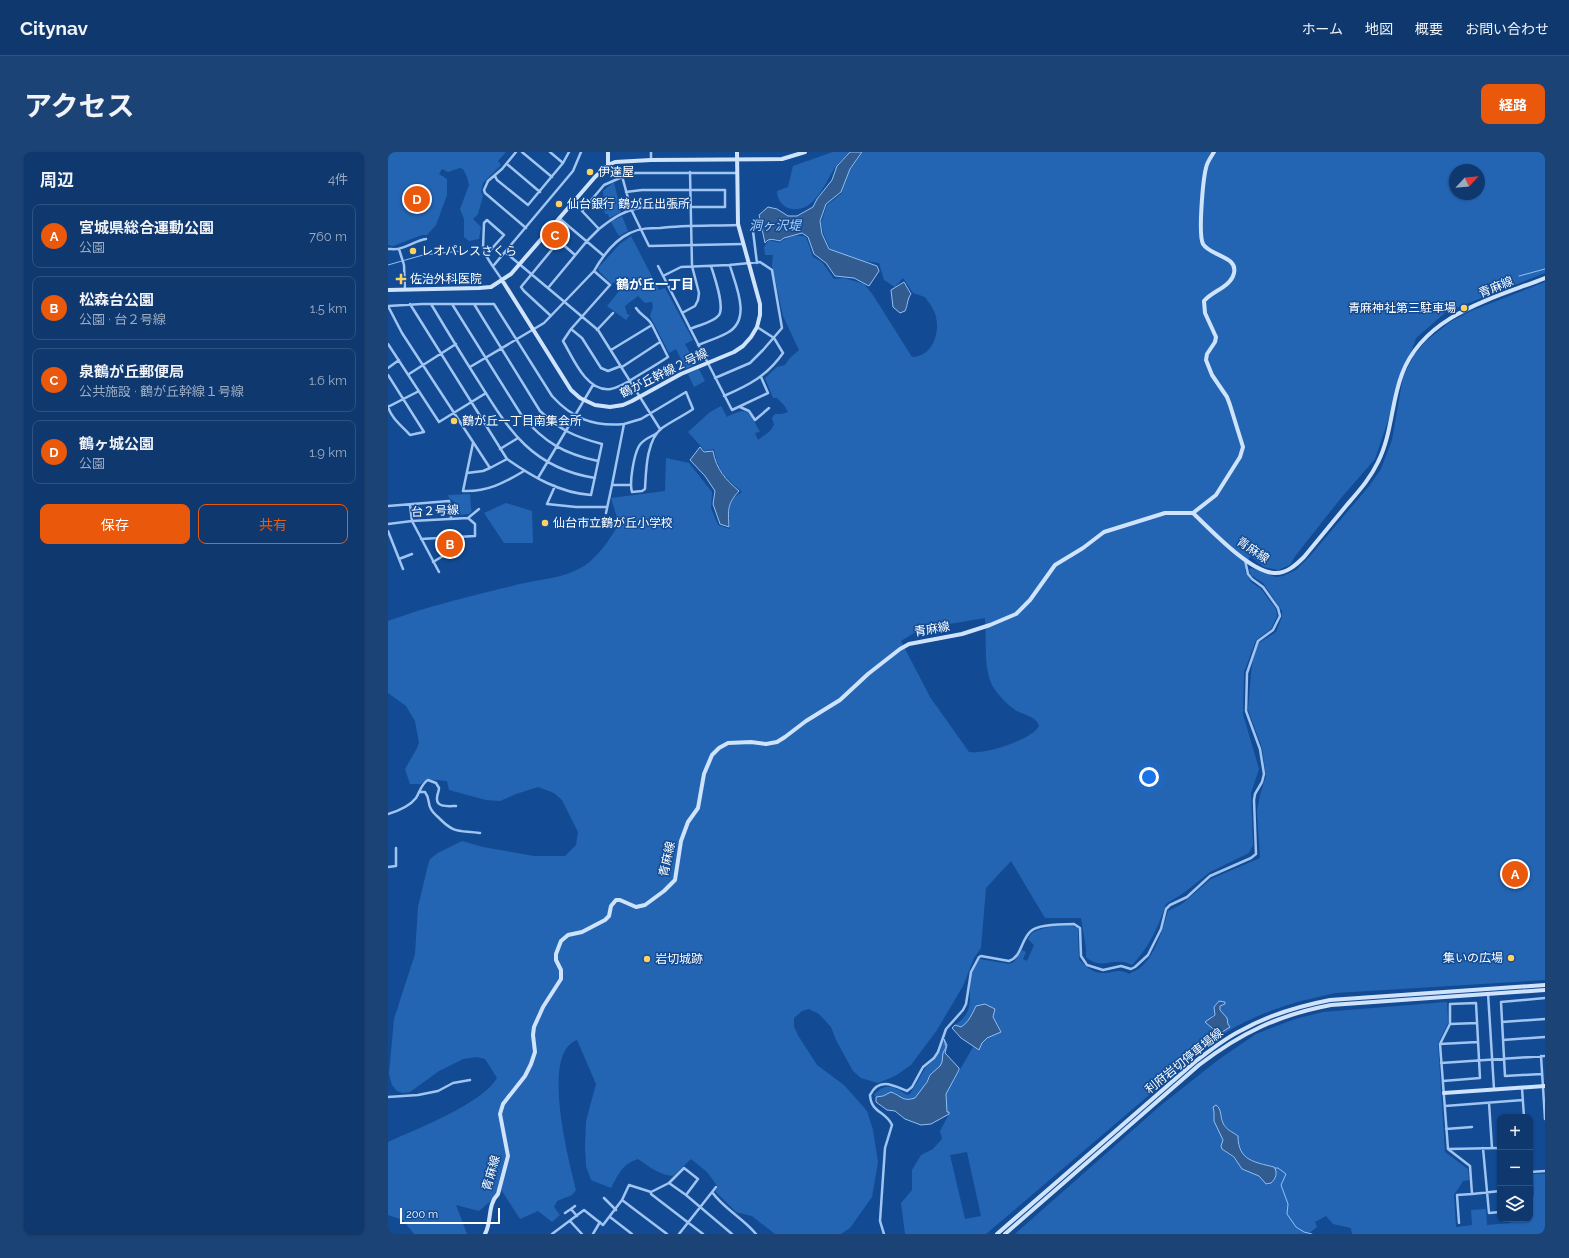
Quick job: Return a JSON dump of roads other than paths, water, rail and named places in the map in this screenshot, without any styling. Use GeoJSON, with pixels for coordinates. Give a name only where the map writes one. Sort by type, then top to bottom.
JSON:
{"type":"FeatureCollection","features":[{"type":"Feature","properties":{"kind":"street"},"geometry":{"type":"LineString","coordinates":[[516,152],[507,164],[486,185],[484,190],[485,193],[526,228]]}},
{"type":"Feature","properties":{"kind":"street"},"geometry":{"type":"LineString","coordinates":[[522,152],[552,177]]}},
{"type":"Feature","properties":{"kind":"street"},"geometry":{"type":"LineString","coordinates":[[550,152],[563,163]]}},
{"type":"Feature","properties":{"kind":"street"},"geometry":{"type":"LineString","coordinates":[[495,176],[497,180],[528,206],[563,163],[569,152]]}},
{"type":"Feature","properties":{"kind":"street"},"geometry":{"type":"LineString","coordinates":[[494,265],[573,171],[581,152]]}},
{"type":"Feature","properties":{"kind":"street"},"geometry":{"type":"LineString","coordinates":[[608,152],[608,165]]}},
{"type":"Feature","properties":{"kind":"street"},"geometry":{"type":"LineString","coordinates":[[651,152],[651,160]]}},
{"type":"Feature","properties":{"kind":"street","name":"鶴が丘幹線２号線"},"geometry":{"type":"LineString","coordinates":[[502,280],[571,390],[584,401],[595,405],[610,407],[623,405],[681,374],[734,352],[752,337],[760,316],[760,304],[738,225],[736,173],[737,152]]}},
{"type":"Feature","properties":{"kind":"street"},"geometry":{"type":"LineString","coordinates":[[388,290],[491,287],[511,274],[595,177],[608,165],[615,162],[651,160],[782,159],[805,152]]}},
{"type":"Feature","properties":{"kind":"street"},"geometry":{"type":"LineString","coordinates":[[1193,513],[1216,495],[1240,458],[1243,447],[1229,401],[1212,375],[1206,360],[1207,354],[1215,342],[1216,337],[1205,313],[1204,301],[1226,285],[1232,279],[1235,271],[1234,266],[1229,260],[1208,249],[1201,239],[1204,178],[1208,162],[1214,152]]}},
{"type":"Feature","properties":{"kind":"street"},"geometry":{"type":"LineString","coordinates":[[507,164],[540,192]]}},
{"type":"Feature","properties":{"kind":"street"},"geometry":{"type":"LineString","coordinates":[[682,313],[695,306],[699,293],[692,266],[690,172]]}},
{"type":"Feature","properties":{"kind":"street"},"geometry":{"type":"LineString","coordinates":[[599,229],[582,211],[604,185],[622,176],[631,173],[736,173]]}},
{"type":"Feature","properties":{"kind":"street"},"geometry":{"type":"LineString","coordinates":[[622,176],[631,209],[649,246],[743,244]]}},
{"type":"Feature","properties":{"kind":"street"},"geometry":{"type":"LineString","coordinates":[[548,288],[587,241],[599,229],[631,209],[644,207],[725,207],[725,190],[642,190],[626,192]]}},
{"type":"Feature","properties":{"kind":"street"},"geometry":{"type":"LineString","coordinates":[[559,218],[604,256]]}},
{"type":"Feature","properties":{"kind":"street"},"geometry":{"type":"LineString","coordinates":[[486,255],[504,235],[487,220],[484,223],[483,248],[486,255],[494,265],[502,280]]}},
{"type":"Feature","properties":{"kind":"street"},"geometry":{"type":"LineString","coordinates":[[470,367],[544,323],[594,271],[604,256],[623,238],[640,229],[738,225]]}},
{"type":"Feature","properties":{"kind":"street"},"geometry":{"type":"LineString","coordinates":[[753,231],[757,263]]}},
{"type":"Feature","properties":{"kind":"street"},"geometry":{"type":"LineString","coordinates":[[388,249],[399,249],[419,240],[426,239]]}},
{"type":"Feature","properties":{"kind":"street"},"geometry":{"type":"LineString","coordinates":[[551,316],[521,287],[559,241],[575,255]]}},
{"type":"Feature","properties":{"kind":"street"},"geometry":{"type":"LineString","coordinates":[[399,249],[404,263],[405,290]]}},
{"type":"Feature","properties":{"kind":"street"},"geometry":{"type":"LineString","coordinates":[[505,252],[597,330],[660,429]]}},
{"type":"Feature","properties":{"kind":"street"},"geometry":{"type":"LineString","coordinates":[[663,276],[681,267],[749,264],[760,262],[772,270],[782,328],[750,363],[715,378]]}},
{"type":"Feature","properties":{"kind":"street"},"geometry":{"type":"LineString","coordinates":[[698,345],[728,333],[740,320],[741,311],[730,265]]}},
{"type":"Feature","properties":{"kind":"street"},"geometry":{"type":"LineString","coordinates":[[658,266],[732,410],[768,392],[761,377]]}},
{"type":"Feature","properties":{"kind":"street"},"geometry":{"type":"LineString","coordinates":[[690,329],[712,320],[719,315],[721,310],[721,303],[711,266]]}},
{"type":"Feature","properties":{"kind":"street"},"geometry":{"type":"LineString","coordinates":[[594,271],[610,285],[582,316],[563,341],[585,377],[594,385],[614,389],[625,385],[668,357],[648,318],[641,315],[636,308]]}},
{"type":"Feature","properties":{"kind":"street","name":"青麻線"},"geometry":{"type":"LineString","coordinates":[[485,1234],[488,1228],[489,1216],[495,1197],[498,1194],[508,1156],[500,1114],[501,1109],[503,1104],[525,1076],[531,1064],[535,1052],[533,1035],[534,1028],[543,1007],[561,979],[561,970],[556,960],[556,954],[561,941],[568,935],[582,932],[605,920],[609,916],[610,906],[616,900],[620,900],[636,907],[645,905],[664,891],[675,880],[681,841],[688,822],[698,808],[704,774],[712,755],[728,743],[750,742],[766,744],[778,742],[806,721],[840,700],[868,674],[900,648],[909,644],[962,634],[990,625],[1016,614],[1030,600],[1055,565],[1104,532],[1165,513],[1193,513],[1245,559],[1259,569],[1275,573],[1290,569],[1297,564],[1346,507],[1374,471],[1388,437],[1402,375],[1416,348],[1426,336],[1447,319],[1545,278]]}},
{"type":"Feature","properties":{"kind":"street"},"geometry":{"type":"LineString","coordinates":[[410,304],[507,459],[524,471],[555,486],[580,494],[592,495],[602,444],[582,439],[566,431],[553,423],[540,411],[474,304]]}},
{"type":"Feature","properties":{"kind":"street"},"geometry":{"type":"LineString","coordinates":[[490,468],[402,333],[388,306],[410,304],[494,304],[552,396],[562,407],[575,416],[598,424],[624,424],[641,420],[686,392],[693,409],[660,429],[650,448],[645,489],[642,491],[632,492],[630,485],[639,445],[644,440],[657,434]]}},
{"type":"Feature","properties":{"kind":"street"},"geometry":{"type":"LineString","coordinates":[[431,304],[507,426],[518,438],[537,456],[548,462],[573,474],[595,478]]}},
{"type":"Feature","properties":{"kind":"street"},"geometry":{"type":"LineString","coordinates":[[452,304],[522,416],[535,431],[557,447],[570,454],[598,462]]}},
{"type":"Feature","properties":{"kind":"street"},"geometry":{"type":"LineString","coordinates":[[597,330],[613,314]]}},
{"type":"Feature","properties":{"kind":"street"},"geometry":{"type":"LineString","coordinates":[[611,350],[652,325]]}},
{"type":"Feature","properties":{"kind":"street"},"geometry":{"type":"LineString","coordinates":[[724,396],[761,377],[776,364],[783,353],[774,338],[757,327]]}},
{"type":"Feature","properties":{"kind":"street"},"geometry":{"type":"LineString","coordinates":[[572,329],[582,338],[601,368],[608,371],[621,366],[660,342]]}},
{"type":"Feature","properties":{"kind":"street"},"geometry":{"type":"LineString","coordinates":[[388,344],[439,422],[486,393]]}},
{"type":"Feature","properties":{"kind":"street"},"geometry":{"type":"LineString","coordinates":[[409,374],[456,344]]}},
{"type":"Feature","properties":{"kind":"street"},"geometry":{"type":"LineString","coordinates":[[388,368],[399,360]]}},
{"type":"Feature","properties":{"kind":"street"},"geometry":{"type":"LineString","coordinates":[[388,374],[404,399],[424,432],[410,435],[393,416],[388,407],[404,399],[419,391]]}},
{"type":"Feature","properties":{"kind":"street"},"geometry":{"type":"LineString","coordinates":[[538,478],[594,385]]}},
{"type":"Feature","properties":{"kind":"street"},"geometry":{"type":"LineString","coordinates":[[740,407],[749,411],[755,420],[769,408]]}},
{"type":"Feature","properties":{"kind":"street"},"geometry":{"type":"LineString","coordinates":[[606,513],[624,424]]}},
{"type":"Feature","properties":{"kind":"street"},"geometry":{"type":"LineString","coordinates":[[500,449],[518,438]]}},
{"type":"Feature","properties":{"kind":"street"},"geometry":{"type":"LineString","coordinates":[[474,442],[463,491],[474,491],[497,486],[524,471]]}},
{"type":"Feature","properties":{"kind":"street"},"geometry":{"type":"LineString","coordinates":[[467,473],[483,471],[507,459]]}},
{"type":"Feature","properties":{"kind":"street"},"geometry":{"type":"LineString","coordinates":[[612,485],[630,485]]}},
{"type":"Feature","properties":{"kind":"street"},"geometry":{"type":"LineString","coordinates":[[555,486],[547,504],[576,507],[607,507]]}},
{"type":"Feature","properties":{"kind":"street"},"geometry":{"type":"LineString","coordinates":[[388,506],[449,501],[451,518]]}},
{"type":"Feature","properties":{"kind":"street"},"geometry":{"type":"LineString","coordinates":[[410,505],[412,521],[439,572]]}},
{"type":"Feature","properties":{"kind":"street","name":"台２号線"},"geometry":{"type":"LineString","coordinates":[[388,524],[451,518],[468,518],[479,509]]}},
{"type":"Feature","properties":{"kind":"street"},"geometry":{"type":"LineString","coordinates":[[421,539],[475,536],[475,524],[468,518]]}},
{"type":"Feature","properties":{"kind":"street"},"geometry":{"type":"LineString","coordinates":[[388,531],[403,569]]}},
{"type":"Feature","properties":{"kind":"street"},"geometry":{"type":"LineString","coordinates":[[433,562],[448,553],[441,537]]}},
{"type":"Feature","properties":{"kind":"street"},"geometry":{"type":"LineString","coordinates":[[399,559],[412,554]]}},
{"type":"Feature","properties":{"kind":"street"},"geometry":{"type":"LineString","coordinates":[[884,1234],[880,1221],[885,1148],[892,1125],[890,1120],[872,1105],[870,1095],[874,1088],[883,1084],[896,1085],[907,1091],[912,1087],[923,1067],[934,1058],[938,1052],[946,1030],[963,1010],[966,1004],[971,972],[978,957],[982,956],[1009,961],[1012,960],[1019,953],[1026,937],[1032,930],[1051,925],[1074,924],[1080,928],[1081,956],[1087,965],[1103,970],[1121,966],[1131,969],[1148,955],[1161,929],[1166,909],[1187,897],[1210,876],[1256,854],[1254,800],[1255,794],[1262,782],[1264,774],[1260,749],[1246,711],[1247,673],[1258,641],[1273,630],[1280,616],[1278,608],[1263,587],[1248,574],[1245,559]]}},
{"type":"Feature","properties":{"kind":"street"},"geometry":{"type":"LineString","coordinates":[[388,814],[404,808],[411,803],[424,782],[428,780],[436,783],[438,788],[436,799],[438,804],[443,806],[456,806]]}},
{"type":"Feature","properties":{"kind":"street"},"geometry":{"type":"LineString","coordinates":[[419,792],[425,792],[429,798],[429,807],[450,828],[456,831],[480,833]]}},
{"type":"Feature","properties":{"kind":"street"},"geometry":{"type":"LineString","coordinates":[[388,867],[396,866],[396,848]]}},
{"type":"Feature","properties":{"kind":"street","name":"利府岩切停車場線"},"geometry":{"type":"LineString","coordinates":[[1005,1234],[1199,1065],[1224,1046],[1245,1034],[1282,1017],[1331,1005],[1545,985]]}},
{"type":"Feature","properties":{"kind":"street","name":"利府岩切停車場線"},"geometry":{"type":"LineString","coordinates":[[997,1234],[1196,1061],[1222,1042],[1253,1024],[1303,1005],[1330,1000],[1488,991],[1545,990]]}},
{"type":"Feature","properties":{"kind":"street"},"geometry":{"type":"LineString","coordinates":[[1488,991],[1494,1090]]}},
{"type":"Feature","properties":{"kind":"street"},"geometry":{"type":"LineString","coordinates":[[1542,1074],[1505,1076],[1501,1002],[1545,998]]}},
{"type":"Feature","properties":{"kind":"street"},"geometry":{"type":"LineString","coordinates":[[1443,1081],[1480,1078],[1476,1003],[1450,1004],[1450,1024],[1440,1044],[1448,1149],[1470,1166],[1472,1194]]}},
{"type":"Feature","properties":{"kind":"street"},"geometry":{"type":"LineString","coordinates":[[1502,1022],[1545,1019]]}},
{"type":"Feature","properties":{"kind":"street"},"geometry":{"type":"LineString","coordinates":[[1450,1024],[1477,1023]]}},
{"type":"Feature","properties":{"kind":"street"},"geometry":{"type":"LineString","coordinates":[[1503,1040],[1545,1037]]}},
{"type":"Feature","properties":{"kind":"street"},"geometry":{"type":"LineString","coordinates":[[1440,1044],[1478,1042]]}},
{"type":"Feature","properties":{"kind":"street"},"geometry":{"type":"LineString","coordinates":[[1441,1063],[1543,1056],[1542,1074],[1545,1117]]}},
{"type":"Feature","properties":{"kind":"street"},"geometry":{"type":"LineString","coordinates":[[388,1097],[418,1095],[438,1091],[453,1083],[470,1080]]}},
{"type":"Feature","properties":{"kind":"street"},"geometry":{"type":"LineString","coordinates":[[1444,1093],[1544,1086]]}},
{"type":"Feature","properties":{"kind":"street"},"geometry":{"type":"LineString","coordinates":[[1522,1088],[1524,1114]]}},
{"type":"Feature","properties":{"kind":"street"},"geometry":{"type":"LineString","coordinates":[[1445,1106],[1523,1100]]}},
{"type":"Feature","properties":{"kind":"street"},"geometry":{"type":"LineString","coordinates":[[1489,1103],[1492,1148]]}},
{"type":"Feature","properties":{"kind":"street"},"geometry":{"type":"LineString","coordinates":[[1446,1129],[1472,1126]]}},
{"type":"Feature","properties":{"kind":"street"},"geometry":{"type":"LineString","coordinates":[[1483,1148],[1489,1213],[1497,1212]]}},
{"type":"Feature","properties":{"kind":"street"},"geometry":{"type":"LineString","coordinates":[[1448,1149],[1497,1148]]}},
{"type":"Feature","properties":{"kind":"street"},"geometry":{"type":"LineString","coordinates":[[651,1192],[668,1183],[684,1168],[698,1179],[686,1195]]}},
{"type":"Feature","properties":{"kind":"street"},"geometry":{"type":"LineString","coordinates":[[1533,1172],[1545,1171]]}},
{"type":"Feature","properties":{"kind":"street"},"geometry":{"type":"LineString","coordinates":[[668,1183],[686,1195],[732,1234]]}},
{"type":"Feature","properties":{"kind":"street"},"geometry":{"type":"LineString","coordinates":[[552,1234],[584,1210],[603,1225],[616,1210],[629,1185],[651,1192],[651,1194],[703,1234]]}},
{"type":"Feature","properties":{"kind":"street"},"geometry":{"type":"LineString","coordinates":[[679,1234],[716,1187]]}},
{"type":"Feature","properties":{"kind":"street"},"geometry":{"type":"LineString","coordinates":[[1459,1223],[1457,1195],[1497,1191]]}},
{"type":"Feature","properties":{"kind":"street"},"geometry":{"type":"LineString","coordinates":[[712,1192],[717,1199],[756,1234]]}},
{"type":"Feature","properties":{"kind":"street"},"geometry":{"type":"LineString","coordinates":[[604,1198],[616,1210]]}},
{"type":"Feature","properties":{"kind":"street"},"geometry":{"type":"LineString","coordinates":[[622,1200],[667,1234]]}},
{"type":"Feature","properties":{"kind":"street"},"geometry":{"type":"LineString","coordinates":[[564,1213],[575,1206]]}},
{"type":"Feature","properties":{"kind":"street"},"geometry":{"type":"LineString","coordinates":[[571,1208],[577,1216]]}},
{"type":"Feature","properties":{"kind":"street"},"geometry":{"type":"LineString","coordinates":[[610,1217],[632,1234]]}},
{"type":"Feature","properties":{"kind":"street"},"geometry":{"type":"LineString","coordinates":[[570,1221],[582,1234]]}},
{"type":"Feature","properties":{"kind":"street"},"geometry":{"type":"LineString","coordinates":[[593,1234],[600,1222]]}},
{"type":"Feature","properties":{"kind":"water","name":"洞ヶ沢堤"},"geometry":{"type":"Polygon","coordinates":[[[850,152],[862,152],[850,169],[841,192],[826,204],[820,221],[822,234],[829,249],[877,266],[879,271],[869,286],[854,278],[835,276],[826,263],[814,254],[808,237],[802,233],[784,238],[780,241],[770,239],[765,243],[759,215],[768,207],[777,209],[788,216],[797,216],[813,207],[817,199],[832,180],[837,166],[850,152]]]}},
{"type":"Feature","properties":{"kind":"water"},"geometry":{"type":"Polygon","coordinates":[[[904,282],[911,294],[905,311],[900,313],[893,307],[891,290],[904,282]]]}},
{"type":"Feature","properties":{"kind":"water"},"geometry":{"type":"Polygon","coordinates":[[[700,447],[704,452],[713,451],[716,463],[722,474],[739,491],[730,504],[728,516],[729,527],[720,524],[713,504],[715,491],[705,476],[690,460],[700,447]]]}},
{"type":"Feature","properties":{"kind":"water"},"geometry":{"type":"Polygon","coordinates":[[[1219,1001],[1225,1002],[1225,1004],[1220,1006],[1220,1010],[1227,1018],[1230,1027],[1219,1034],[1205,1022],[1215,1015],[1214,1007],[1219,1001]]]}},
{"type":"Feature","properties":{"kind":"water"},"geometry":{"type":"Polygon","coordinates":[[[985,1004],[995,1009],[993,1017],[1001,1032],[987,1038],[982,1043],[979,1050],[961,1038],[952,1028],[955,1025],[961,1027],[964,1025],[970,1018],[976,1006],[985,1004]]]}},
{"type":"Feature","properties":{"kind":"water"},"geometry":{"type":"Polygon","coordinates":[[[944,1039],[947,1045],[945,1053],[959,1068],[946,1094],[947,1112],[949,1112],[949,1114],[931,1124],[921,1125],[905,1119],[895,1111],[887,1110],[876,1102],[876,1097],[883,1096],[891,1092],[905,1099],[915,1098],[927,1082],[930,1075],[940,1066],[942,1062],[943,1053],[946,1047],[944,1039]]]}},
{"type":"Feature","properties":{"kind":"water"},"geometry":{"type":"Polygon","coordinates":[[[1216,1105],[1220,1111],[1224,1125],[1238,1136],[1241,1151],[1244,1155],[1254,1162],[1274,1167],[1276,1175],[1271,1183],[1266,1184],[1259,1176],[1242,1169],[1234,1157],[1222,1149],[1221,1146],[1223,1140],[1214,1121],[1213,1107],[1216,1105]]]}},
{"type":"Feature","properties":{"kind":"waterway"},"geometry":{"type":"LineString","coordinates":[[388,265],[423,255],[461,251]]}},
{"type":"Feature","properties":{"kind":"waterway"},"geometry":{"type":"LineString","coordinates":[[1519,276],[1545,269]]}},
{"type":"Feature","properties":{"kind":"waterway"},"geometry":{"type":"LineString","coordinates":[[1275,1168],[1278,1168],[1286,1174],[1281,1185],[1288,1204],[1287,1214],[1296,1227],[1304,1232],[1312,1234]]}},
{"type":"Feature","properties":{"kind":"place","name":"伊達屋"},"geometry":{"type":"Point","coordinates":[590,172]}},
{"type":"Feature","properties":{"kind":"place","name":"鶴ヶ城公園"},"geometry":{"type":"Point","coordinates":[417,199]}},
{"type":"Feature","properties":{"kind":"place","name":"仙台銀行 鶴が丘出張所"},"geometry":{"type":"Point","coordinates":[559,204]}},
{"type":"Feature","properties":{"kind":"place","name":"泉鶴が丘郵便局"},"geometry":{"type":"Point","coordinates":[555,235]}},
{"type":"Feature","properties":{"kind":"place","name":"レオパレスさくら"},"geometry":{"type":"Point","coordinates":[413,251]}},
{"type":"Feature","properties":{"kind":"place","name":"佐治外科医院"},"geometry":{"type":"Point","coordinates":[401,279]}},
{"type":"Feature","properties":{"kind":"place","name":"青麻神社第三駐車場"},"geometry":{"type":"Point","coordinates":[1464,308]}},
{"type":"Feature","properties":{"kind":"place","name":"鶴が丘一丁目南集会所"},"geometry":{"type":"Point","coordinates":[454,421]}},
{"type":"Feature","properties":{"kind":"place","name":"仙台市立鶴が丘小学校"},"geometry":{"type":"Point","coordinates":[545,523]}},
{"type":"Feature","properties":{"kind":"place","name":"松森台公園"},"geometry":{"type":"Point","coordinates":[450,544]}},
{"type":"Feature","properties":{"kind":"place","name":"宮城県総合運動公園"},"geometry":{"type":"Point","coordinates":[1515,874]}},
{"type":"Feature","properties":{"kind":"place","name":"集いの広場"},"geometry":{"type":"Point","coordinates":[1511,958]}},
{"type":"Feature","properties":{"kind":"place","name":"岩切城跡"},"geometry":{"type":"Point","coordinates":[647,959]}},
{"type":"Feature","properties":{"kind":"district","name":"鶴が丘一丁目"},"geometry":{"type":"Point","coordinates":[655,284]}}]}
